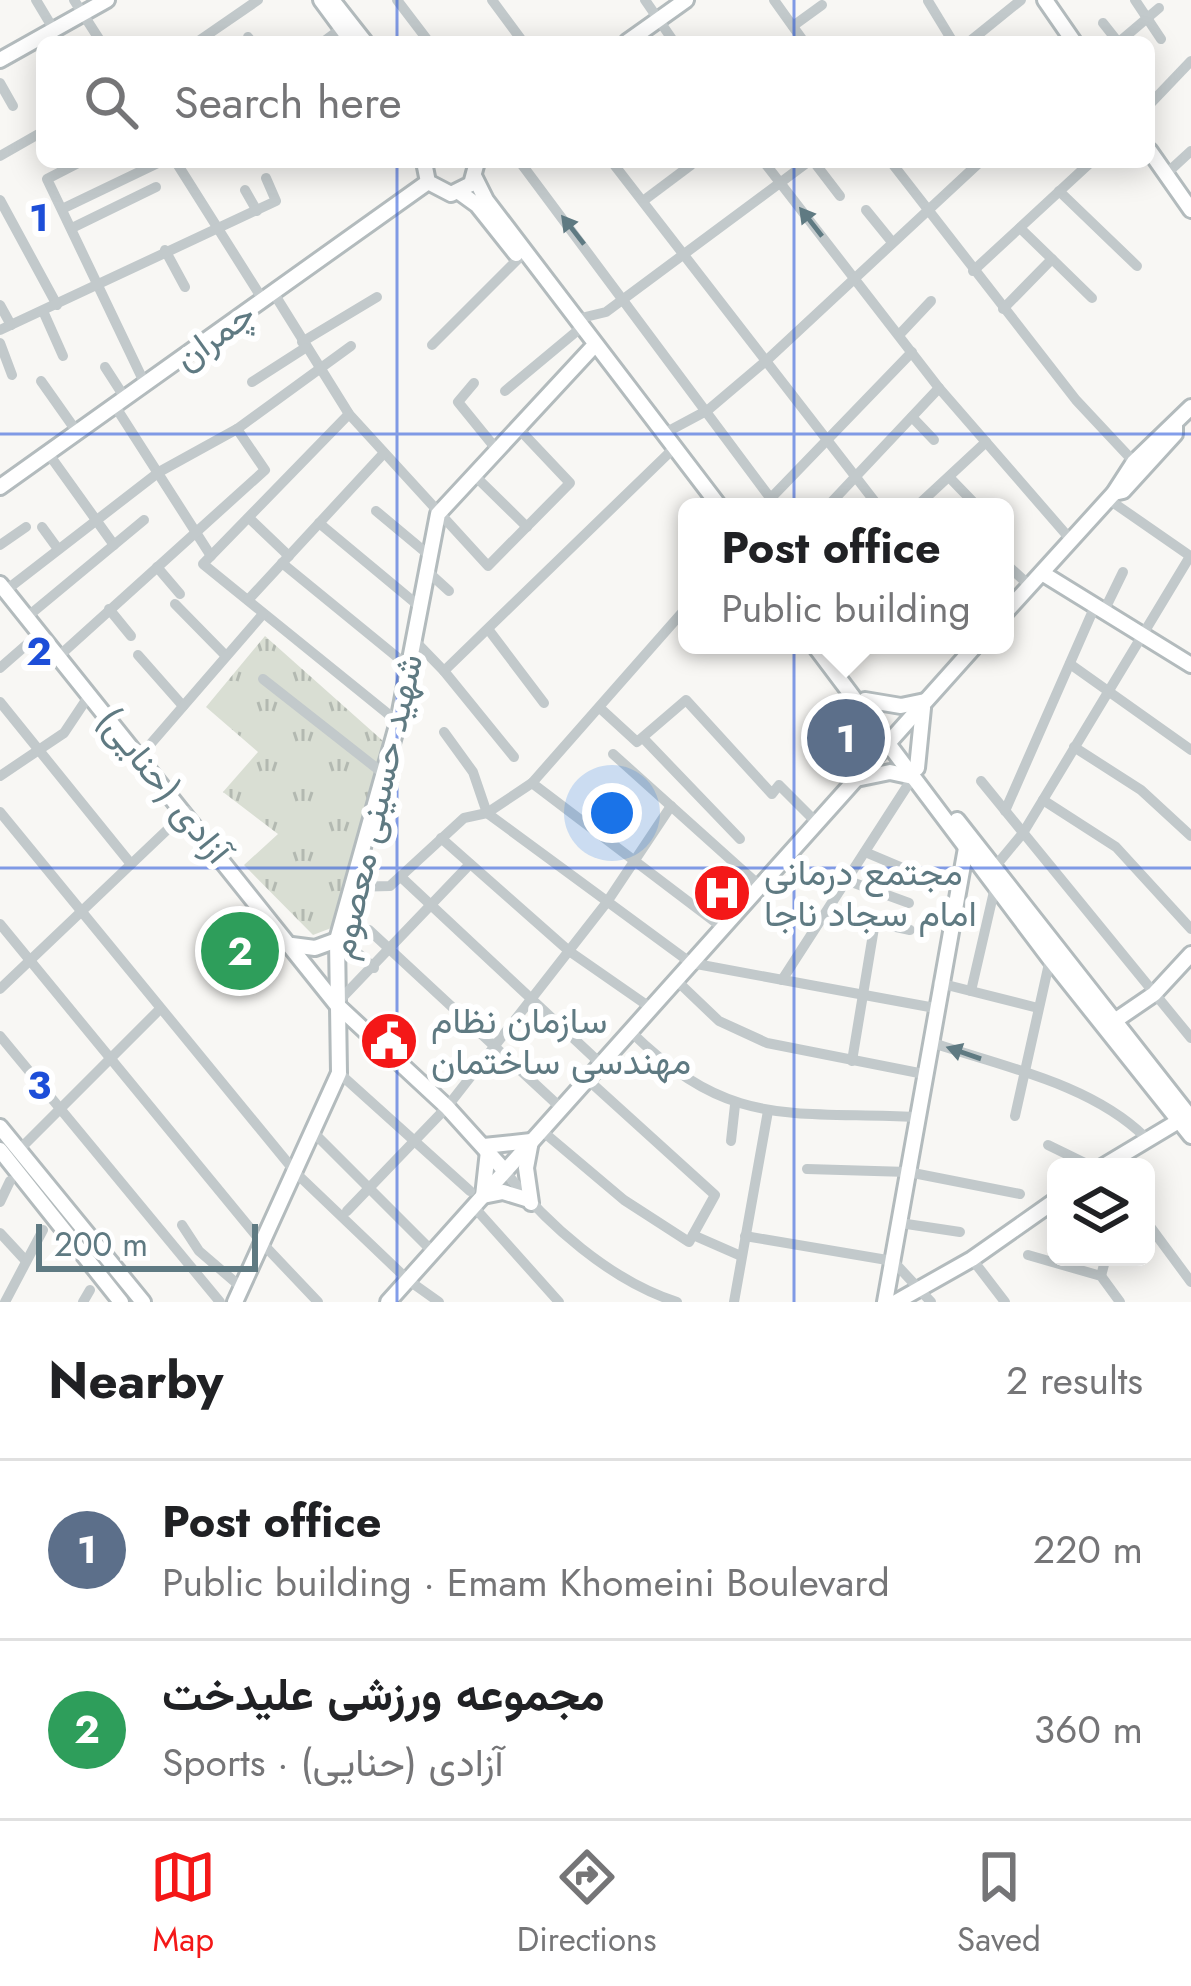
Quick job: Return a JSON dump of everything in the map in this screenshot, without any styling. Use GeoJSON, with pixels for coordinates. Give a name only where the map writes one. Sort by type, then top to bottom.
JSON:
{"type":"FeatureCollection","features":[{"type":"Feature","properties":{"kind":"main road"},"geometry":{"type":"LineString","coordinates":[[42,36],[78,7],[106,0]]}},
{"type":"Feature","properties":{"kind":"main road"},"geometry":{"type":"LineString","coordinates":[[321,0],[348,36]]}},
{"type":"Feature","properties":{"kind":"main road"},"geometry":{"type":"LineString","coordinates":[[332,0],[360,36]]}},
{"type":"Feature","properties":{"kind":"main road"},"geometry":{"type":"LineString","coordinates":[[636,36],[686,0]]}},
{"type":"Feature","properties":{"kind":"main road"},"geometry":{"type":"LineString","coordinates":[[1045,0],[1070,36]]}},
{"type":"Feature","properties":{"kind":"main road"},"geometry":{"type":"LineString","coordinates":[[0,60],[36,39]]}},
{"type":"Feature","properties":{"kind":"main road"},"geometry":{"type":"LineString","coordinates":[[1155,158],[1191,210]]}},
{"type":"Feature","properties":{"kind":"main road"},"geometry":{"type":"LineString","coordinates":[[425,168],[428,182],[442,192],[459,192],[477,205],[665,433],[710,498]]}},
{"type":"Feature","properties":{"kind":"main road"},"geometry":{"type":"LineString","coordinates":[[459,192],[476,170],[591,349],[708,498]]}},
{"type":"Feature","properties":{"kind":"main road","name":"چمران"},"geometry":{"type":"LineString","coordinates":[[0,487],[428,182]]}},
{"type":"Feature","properties":{"kind":"main road"},"geometry":{"type":"LineString","coordinates":[[438,514],[591,349]]}},
{"type":"Feature","properties":{"kind":"main road"},"geometry":{"type":"LineString","coordinates":[[1014,604],[1111,496],[1134,462],[1191,407]]}},
{"type":"Feature","properties":{"kind":"main road"},"geometry":{"type":"LineString","coordinates":[[1111,496],[1123,491],[1174,434],[1175,425]]}},
{"type":"Feature","properties":{"kind":"main road","name":"شهید حسینی معصوم"},"geometry":{"type":"LineString","coordinates":[[239,1295],[339,1073],[336,1004],[350,887],[398,722],[438,514]]}},
{"type":"Feature","properties":{"kind":"main road"},"geometry":{"type":"LineString","coordinates":[[1042,573],[1189,661]]}},
{"type":"Feature","properties":{"kind":"main road","name":"آزادی (حنایی)"},"geometry":{"type":"LineString","coordinates":[[3,587],[187,811],[336,1004],[447,1107],[505,1170]]}},
{"type":"Feature","properties":{"kind":"main road"},"geometry":{"type":"LineString","coordinates":[[821,654],[970,848],[1114,1022],[1161,1089],[1185,1109]]}},
{"type":"Feature","properties":{"kind":"main road"},"geometry":{"type":"LineString","coordinates":[[831,654],[862,704],[866,744],[856,779]]}},
{"type":"Feature","properties":{"kind":"main road"},"geometry":{"type":"LineString","coordinates":[[388,1302],[814,820],[968,654]]}},
{"type":"Feature","properties":{"kind":"main road"},"geometry":{"type":"LineString","coordinates":[[862,704],[901,706],[925,701]]}},
{"type":"Feature","properties":{"kind":"main road"},"geometry":{"type":"LineString","coordinates":[[915,772],[925,701]]}},
{"type":"Feature","properties":{"kind":"main road"},"geometry":{"type":"LineString","coordinates":[[856,779],[915,772]]}},
{"type":"Feature","properties":{"kind":"main road"},"geometry":{"type":"LineString","coordinates":[[885,1302],[939,983],[970,848]]}},
{"type":"Feature","properties":{"kind":"main road"},"geometry":{"type":"LineString","coordinates":[[986,864],[995,887],[1050,958],[1161,1089],[1185,1109],[1191,1136]]}},
{"type":"Feature","properties":{"kind":"main road"},"geometry":{"type":"LineString","coordinates":[[292,945],[315,948],[342,942]]}},
{"type":"Feature","properties":{"kind":"main road"},"geometry":{"type":"LineString","coordinates":[[1114,1022],[1154,994],[1191,954]]}},
{"type":"Feature","properties":{"kind":"main road"},"geometry":{"type":"LineString","coordinates":[[338,1052],[347,1038],[372,1037]]}},
{"type":"Feature","properties":{"kind":"main road"},"geometry":{"type":"LineString","coordinates":[[1148,1135],[1161,1089]]}},
{"type":"Feature","properties":{"kind":"main road"},"geometry":{"type":"LineString","coordinates":[[1115,1158],[1185,1109]]}},
{"type":"Feature","properties":{"kind":"main road"},"geometry":{"type":"LineString","coordinates":[[0,1126],[143,1302]]}},
{"type":"Feature","properties":{"kind":"main road"},"geometry":{"type":"LineString","coordinates":[[476,1198],[484,1146],[536,1136]]}},
{"type":"Feature","properties":{"kind":"main road"},"geometry":{"type":"LineString","coordinates":[[476,1198],[502,1192],[529,1201],[526,1168],[536,1136]]}},
{"type":"Feature","properties":{"kind":"main road"},"geometry":{"type":"LineString","coordinates":[[0,1150],[121,1302]]}},
{"type":"Feature","properties":{"kind":"main road"},"geometry":{"type":"LineString","coordinates":[[896,1302],[926,1296],[1047,1208]]}},
{"type":"Feature","properties":{"kind":"street"},"geometry":{"type":"LineString","coordinates":[[36,0],[54,29]]}},
{"type":"Feature","properties":{"kind":"street"},"geometry":{"type":"LineString","coordinates":[[206,36],[258,0]]}},
{"type":"Feature","properties":{"kind":"street"},"geometry":{"type":"LineString","coordinates":[[397,0],[424,36]]}},
{"type":"Feature","properties":{"kind":"street"},"geometry":{"type":"LineString","coordinates":[[492,0],[519,36]]}},
{"type":"Feature","properties":{"kind":"street"},"geometry":{"type":"LineString","coordinates":[[645,0],[670,36]]}},
{"type":"Feature","properties":{"kind":"street"},"geometry":{"type":"LineString","coordinates":[[775,0],[800,36]]}},
{"type":"Feature","properties":{"kind":"street"},"geometry":{"type":"LineString","coordinates":[[976,36],[1021,0]]}},
{"type":"Feature","properties":{"kind":"street"},"geometry":{"type":"LineString","coordinates":[[1135,0],[1144,21],[1161,38]]}},
{"type":"Feature","properties":{"kind":"street"},"geometry":{"type":"LineString","coordinates":[[928,1],[949,36]]}},
{"type":"Feature","properties":{"kind":"street"},"geometry":{"type":"LineString","coordinates":[[793,26],[822,5]]}},
{"type":"Feature","properties":{"kind":"street"},"geometry":{"type":"LineString","coordinates":[[78,7],[96,36]]}},
{"type":"Feature","properties":{"kind":"street"},"geometry":{"type":"LineString","coordinates":[[1126,36],[1159,8]]}},
{"type":"Feature","properties":{"kind":"street"},"geometry":{"type":"LineString","coordinates":[[1103,23],[1114,36]]}},
{"type":"Feature","properties":{"kind":"street"},"geometry":{"type":"LineString","coordinates":[[331,36],[342,28]]}},
{"type":"Feature","properties":{"kind":"street"},"geometry":{"type":"LineString","coordinates":[[1155,99],[1191,61]]}},
{"type":"Feature","properties":{"kind":"street"},"geometry":{"type":"LineString","coordinates":[[0,83],[14,106]]}},
{"type":"Feature","properties":{"kind":"street"},"geometry":{"type":"LineString","coordinates":[[0,156],[36,135]]}},
{"type":"Feature","properties":{"kind":"street"},"geometry":{"type":"LineString","coordinates":[[1166,174],[1191,151]]}},
{"type":"Feature","properties":{"kind":"street"},"geometry":{"type":"LineString","coordinates":[[68,168],[47,179],[145,384]]}},
{"type":"Feature","properties":{"kind":"street"},"geometry":{"type":"LineString","coordinates":[[62,209],[147,168]]}},
{"type":"Feature","properties":{"kind":"street"},"geometry":{"type":"LineString","coordinates":[[180,168],[216,230],[304,345],[349,414],[488,566],[571,483],[518,428]]}},
{"type":"Feature","properties":{"kind":"street"},"geometry":{"type":"LineString","coordinates":[[525,168],[626,298],[770,498]]}},
{"type":"Feature","properties":{"kind":"street"},"geometry":{"type":"LineString","coordinates":[[617,168],[873,498]]}},
{"type":"Feature","properties":{"kind":"street"},"geometry":{"type":"LineString","coordinates":[[643,201],[687,168]]}},
{"type":"Feature","properties":{"kind":"street"},"geometry":{"type":"LineString","coordinates":[[769,168],[939,388],[1071,540]]}},
{"type":"Feature","properties":{"kind":"street"},"geometry":{"type":"LineString","coordinates":[[506,391],[577,325],[606,312],[802,168]]}},
{"type":"Feature","properties":{"kind":"street"},"geometry":{"type":"LineString","coordinates":[[816,168],[840,196]]}},
{"type":"Feature","properties":{"kind":"street"},"geometry":{"type":"LineString","coordinates":[[896,168],[1003,309],[1134,462]]}},
{"type":"Feature","properties":{"kind":"street"},"geometry":{"type":"LineString","coordinates":[[665,433],[708,410],[767,360],[973,168]]}},
{"type":"Feature","properties":{"kind":"street"},"geometry":{"type":"LineString","coordinates":[[973,272],[1084,168]]}},
{"type":"Feature","properties":{"kind":"street"},"geometry":{"type":"LineString","coordinates":[[0,305],[6,328],[257,211],[277,197],[266,178]]}},
{"type":"Feature","properties":{"kind":"street"},"geometry":{"type":"LineString","coordinates":[[72,228],[156,187]]}},
{"type":"Feature","properties":{"kind":"street"},"geometry":{"type":"LineString","coordinates":[[245,190],[257,211]]}},
{"type":"Feature","properties":{"kind":"street"},"geometry":{"type":"LineString","coordinates":[[1059,191],[1137,266]]}},
{"type":"Feature","properties":{"kind":"street"},"geometry":{"type":"LineString","coordinates":[[2,208],[57,305]]}},
{"type":"Feature","properties":{"kind":"street"},"geometry":{"type":"LineString","coordinates":[[866,210],[892,242]]}},
{"type":"Feature","properties":{"kind":"street"},"geometry":{"type":"LineString","coordinates":[[1020,228],[1092,298]]}},
{"type":"Feature","properties":{"kind":"street"},"geometry":{"type":"LineString","coordinates":[[166,250],[185,287]]}},
{"type":"Feature","properties":{"kind":"street"},"geometry":{"type":"LineString","coordinates":[[432,345],[519,258]]}},
{"type":"Feature","properties":{"kind":"street"},"geometry":{"type":"LineString","coordinates":[[1003,309],[1052,259]]}},
{"type":"Feature","properties":{"kind":"street"},"geometry":{"type":"LineString","coordinates":[[252,382],[377,297]]}},
{"type":"Feature","properties":{"kind":"street"},"geometry":{"type":"LineString","coordinates":[[899,335],[932,301]]}},
{"type":"Feature","properties":{"kind":"street"},"geometry":{"type":"LineString","coordinates":[[43,311],[63,356]]}},
{"type":"Feature","properties":{"kind":"street"},"geometry":{"type":"LineString","coordinates":[[0,343],[12,375]]}},
{"type":"Feature","properties":{"kind":"street"},"geometry":{"type":"LineString","coordinates":[[3,587],[159,472],[238,429],[351,346]]}},
{"type":"Feature","properties":{"kind":"street"},"geometry":{"type":"LineString","coordinates":[[778,498],[912,352]]}},
{"type":"Feature","properties":{"kind":"street"},"geometry":{"type":"LineString","coordinates":[[105,367],[159,472],[212,556]]}},
{"type":"Feature","properties":{"kind":"street"},"geometry":{"type":"LineString","coordinates":[[41,381],[77,432]]}},
{"type":"Feature","properties":{"kind":"street"},"geometry":{"type":"LineString","coordinates":[[474,383],[458,402],[497,450]]}},
{"type":"Feature","properties":{"kind":"street"},"geometry":{"type":"LineString","coordinates":[[835,498],[939,388]]}},
{"type":"Feature","properties":{"kind":"street"},"geometry":{"type":"LineString","coordinates":[[349,414],[203,564],[398,722]]}},
{"type":"Feature","properties":{"kind":"street"},"geometry":{"type":"LineString","coordinates":[[912,417],[934,440]]}},
{"type":"Feature","properties":{"kind":"street"},"geometry":{"type":"LineString","coordinates":[[58,656],[265,470],[238,429]]}},
{"type":"Feature","properties":{"kind":"street"},"geometry":{"type":"LineString","coordinates":[[926,498],[986,442]]}},
{"type":"Feature","properties":{"kind":"street"},"geometry":{"type":"LineString","coordinates":[[444,671],[670,452]]}},
{"type":"Feature","properties":{"kind":"street"},"geometry":{"type":"LineString","coordinates":[[48,453],[114,545]]}},
{"type":"Feature","properties":{"kind":"street"},"geometry":{"type":"LineString","coordinates":[[248,600],[384,453]]}},
{"type":"Feature","properties":{"kind":"street"},"geometry":{"type":"LineString","coordinates":[[475,476],[527,527]]}},
{"type":"Feature","properties":{"kind":"street"},"geometry":{"type":"LineString","coordinates":[[949,477],[969,498]]}},
{"type":"Feature","properties":{"kind":"street"},"geometry":{"type":"LineString","coordinates":[[986,864],[1024,832],[1190,555],[1111,496]]}},
{"type":"Feature","properties":{"kind":"street"},"geometry":{"type":"LineString","coordinates":[[376,512],[449,591]]}},
{"type":"Feature","properties":{"kind":"street"},"geometry":{"type":"LineString","coordinates":[[249,518],[286,559],[408,666]]}},
{"type":"Feature","properties":{"kind":"street"},"geometry":{"type":"LineString","coordinates":[[27,617],[144,520]]}},
{"type":"Feature","properties":{"kind":"street"},"geometry":{"type":"LineString","coordinates":[[319,523],[420,607]]}},
{"type":"Feature","properties":{"kind":"street"},"geometry":{"type":"LineString","coordinates":[[0,545],[26,527]]}},
{"type":"Feature","properties":{"kind":"street"},"geometry":{"type":"LineString","coordinates":[[41,527],[58,549]]}},
{"type":"Feature","properties":{"kind":"street"},"geometry":{"type":"LineString","coordinates":[[157,568],[226,656]]}},
{"type":"Feature","properties":{"kind":"street"},"geometry":{"type":"LineString","coordinates":[[1014,571],[1030,586]]}},
{"type":"Feature","properties":{"kind":"street"},"geometry":{"type":"LineString","coordinates":[[1004,811],[1070,664],[1123,572]]}},
{"type":"Feature","properties":{"kind":"street"},"geometry":{"type":"LineString","coordinates":[[109,609],[131,636]]}},
{"type":"Feature","properties":{"kind":"street"},"geometry":{"type":"LineString","coordinates":[[141,754],[263,614]]}},
{"type":"Feature","properties":{"kind":"street"},"geometry":{"type":"LineString","coordinates":[[350,887],[390,886],[464,818],[487,813],[532,783],[678,618]]}},
{"type":"Feature","properties":{"kind":"street"},"geometry":{"type":"LineString","coordinates":[[488,629],[544,703]]}},
{"type":"Feature","properties":{"kind":"street"},"geometry":{"type":"LineString","coordinates":[[0,668],[40,633]]}},
{"type":"Feature","properties":{"kind":"street"},"geometry":{"type":"LineString","coordinates":[[413,640],[514,757]]}},
{"type":"Feature","properties":{"kind":"street"},"geometry":{"type":"LineString","coordinates":[[838,664],[848,654]]}},
{"type":"Feature","properties":{"kind":"street"},"geometry":{"type":"LineString","coordinates":[[138,655],[183,706]]}},
{"type":"Feature","properties":{"kind":"street"},"geometry":{"type":"LineString","coordinates":[[1070,664],[1191,750]]}},
{"type":"Feature","properties":{"kind":"street"},"geometry":{"type":"LineString","coordinates":[[263,679],[384,774]]}},
{"type":"Feature","properties":{"kind":"street"},"geometry":{"type":"LineString","coordinates":[[0,776],[64,733],[90,694]]}},
{"type":"Feature","properties":{"kind":"street"},"geometry":{"type":"LineString","coordinates":[[644,739],[686,700],[772,794],[779,785],[814,820]]}},
{"type":"Feature","properties":{"kind":"street"},"geometry":{"type":"LineString","coordinates":[[0,702],[131,864]]}},
{"type":"Feature","properties":{"kind":"street"},"geometry":{"type":"LineString","coordinates":[[601,709],[631,738],[644,739],[740,839]]}},
{"type":"Feature","properties":{"kind":"street"},"geometry":{"type":"LineString","coordinates":[[444,732],[473,772],[487,813],[691,963],[935,1008]]}},
{"type":"Feature","properties":{"kind":"street"},"geometry":{"type":"LineString","coordinates":[[1074,747],[1141,790],[1191,836]]}},
{"type":"Feature","properties":{"kind":"street"},"geometry":{"type":"LineString","coordinates":[[613,754],[760,886]]}},
{"type":"Feature","properties":{"kind":"street"},"geometry":{"type":"LineString","coordinates":[[782,980],[915,772]]}},
{"type":"Feature","properties":{"kind":"street"},"geometry":{"type":"LineString","coordinates":[[981,781],[1191,1038]]}},
{"type":"Feature","properties":{"kind":"street"},"geometry":{"type":"LineString","coordinates":[[532,783],[723,928]]}},
{"type":"Feature","properties":{"kind":"street"},"geometry":{"type":"LineString","coordinates":[[1042,800],[1116,847],[1191,929]]}},
{"type":"Feature","properties":{"kind":"street"},"geometry":{"type":"LineString","coordinates":[[347,1211],[447,1107],[607,902],[671,806]]}},
{"type":"Feature","properties":{"kind":"street"},"geometry":{"type":"LineString","coordinates":[[0,989],[187,811]]}},
{"type":"Feature","properties":{"kind":"street"},"geometry":{"type":"LineString","coordinates":[[0,812],[297,1174],[408,1280],[439,1302]]}},
{"type":"Feature","properties":{"kind":"street"},"geometry":{"type":"LineString","coordinates":[[441,838],[569,951],[651,1008]]}},
{"type":"Feature","properties":{"kind":"street"},"geometry":{"type":"LineString","coordinates":[[865,852],[910,871]]}},
{"type":"Feature","properties":{"kind":"street"},"geometry":{"type":"LineString","coordinates":[[336,1004],[392,951],[470,864]]}},
{"type":"Feature","properties":{"kind":"street"},"geometry":{"type":"LineString","coordinates":[[402,878],[601,1064]]}},
{"type":"Feature","properties":{"kind":"street"},"geometry":{"type":"LineString","coordinates":[[846,880],[909,903]]}},
{"type":"Feature","properties":{"kind":"street"},"geometry":{"type":"LineString","coordinates":[[971,991],[995,887]]}},
{"type":"Feature","properties":{"kind":"street"},"geometry":{"type":"LineString","coordinates":[[827,912],[910,930]]}},
{"type":"Feature","properties":{"kind":"street"},"geometry":{"type":"LineString","coordinates":[[852,1060],[875,922]]}},
{"type":"Feature","properties":{"kind":"street"},"geometry":{"type":"LineString","coordinates":[[0,924],[263,1244],[318,1302]]}},
{"type":"Feature","properties":{"kind":"street"},"geometry":{"type":"LineString","coordinates":[[369,929],[561,1108]]}},
{"type":"Feature","properties":{"kind":"street"},"geometry":{"type":"LineString","coordinates":[[342,942],[374,968]]}},
{"type":"Feature","properties":{"kind":"street"},"geometry":{"type":"LineString","coordinates":[[1015,1116],[1050,958]]}},
{"type":"Feature","properties":{"kind":"street"},"geometry":{"type":"LineString","coordinates":[[676,980],[719,1021],[767,1043],[924,1074]]}},
{"type":"Feature","properties":{"kind":"street"},"geometry":{"type":"LineString","coordinates":[[939,983],[1038,1008]]}},
{"type":"Feature","properties":{"kind":"street"},"geometry":{"type":"LineString","coordinates":[[19,1150],[160,1009]]}},
{"type":"Feature","properties":{"kind":"street"},"geometry":{"type":"LineString","coordinates":[[630,1031],[687,1081],[735,1105],[768,1111],[915,1117]]}},
{"type":"Feature","properties":{"kind":"street"},"geometry":{"type":"LineString","coordinates":[[0,1036],[220,1302]]}},
{"type":"Feature","properties":{"kind":"street"},"geometry":{"type":"LineString","coordinates":[[930,1042],[1078,1094],[1148,1135]]}},
{"type":"Feature","properties":{"kind":"street"},"geometry":{"type":"LineString","coordinates":[[339,1073],[476,1198],[548,1285],[550,1300]]}},
{"type":"Feature","properties":{"kind":"street"},"geometry":{"type":"LineString","coordinates":[[536,1136],[689,1242],[716,1195],[586,1079]]}},
{"type":"Feature","properties":{"kind":"street"},"geometry":{"type":"LineString","coordinates":[[731,1141],[735,1105]]}},
{"type":"Feature","properties":{"kind":"street"},"geometry":{"type":"LineString","coordinates":[[734,1302],[768,1111]]}},
{"type":"Feature","properties":{"kind":"street"},"geometry":{"type":"LineString","coordinates":[[315,1135],[434,1252]]}},
{"type":"Feature","properties":{"kind":"street"},"geometry":{"type":"LineString","coordinates":[[1048,1145],[1075,1158]]}},
{"type":"Feature","properties":{"kind":"street"},"geometry":{"type":"LineString","coordinates":[[807,1169],[908,1172],[1020,1195]]}},
{"type":"Feature","properties":{"kind":"street"},"geometry":{"type":"LineString","coordinates":[[505,1170],[529,1201],[589,1251],[670,1301]]}},
{"type":"Feature","properties":{"kind":"street"},"geometry":{"type":"LineString","coordinates":[[0,1202],[10,1181]]}},
{"type":"Feature","properties":{"kind":"street"},"geometry":{"type":"LineString","coordinates":[[900,1222],[960,1232]]}},
{"type":"Feature","properties":{"kind":"street"},"geometry":{"type":"LineString","coordinates":[[182,1225],[239,1295]]}},
{"type":"Feature","properties":{"kind":"street"},"geometry":{"type":"LineString","coordinates":[[5,1302],[43,1230]]}},
{"type":"Feature","properties":{"kind":"street"},"geometry":{"type":"LineString","coordinates":[[0,1233],[26,1262]]}},
{"type":"Feature","properties":{"kind":"street"},"geometry":{"type":"LineString","coordinates":[[1155,1233],[1191,1282]]}},
{"type":"Feature","properties":{"kind":"street"},"geometry":{"type":"LineString","coordinates":[[693,1235],[742,1256]]}},
{"type":"Feature","properties":{"kind":"street"},"geometry":{"type":"LineString","coordinates":[[745,1236],[893,1261],[926,1296]]}},
{"type":"Feature","properties":{"kind":"street"},"geometry":{"type":"LineString","coordinates":[[1028,1255],[1101,1276],[1120,1302]]}},
{"type":"Feature","properties":{"kind":"street"},"geometry":{"type":"LineString","coordinates":[[972,1259],[1003,1299]]}},
{"type":"Feature","properties":{"kind":"street"},"geometry":{"type":"LineString","coordinates":[[1101,1276],[1104,1266]]}},
{"type":"Feature","properties":{"kind":"green space"},"geometry":{"type":"Polygon","coordinates":[[[265,636],[383,741],[339,925],[313,935],[244,865],[278,834],[223,792],[258,752],[206,707],[265,636]]]}},
{"type":"Feature","properties":{"kind":"place","name":"Post office"},"geometry":{"type":"Point","coordinates":[846,738]}},
{"type":"Feature","properties":{"kind":"place","name":"مجتمع درمانی امام سجاد ناجا"},"geometry":{"type":"Point","coordinates":[722,893]}},
{"type":"Feature","properties":{"kind":"place","name":"مجموعه ورزشی علیدخت"},"geometry":{"type":"Point","coordinates":[240,951]}},
{"type":"Feature","properties":{"kind":"place","name":"سازمان نظام مهندسی ساختمان"},"geometry":{"type":"Point","coordinates":[389,1041]}}]}
